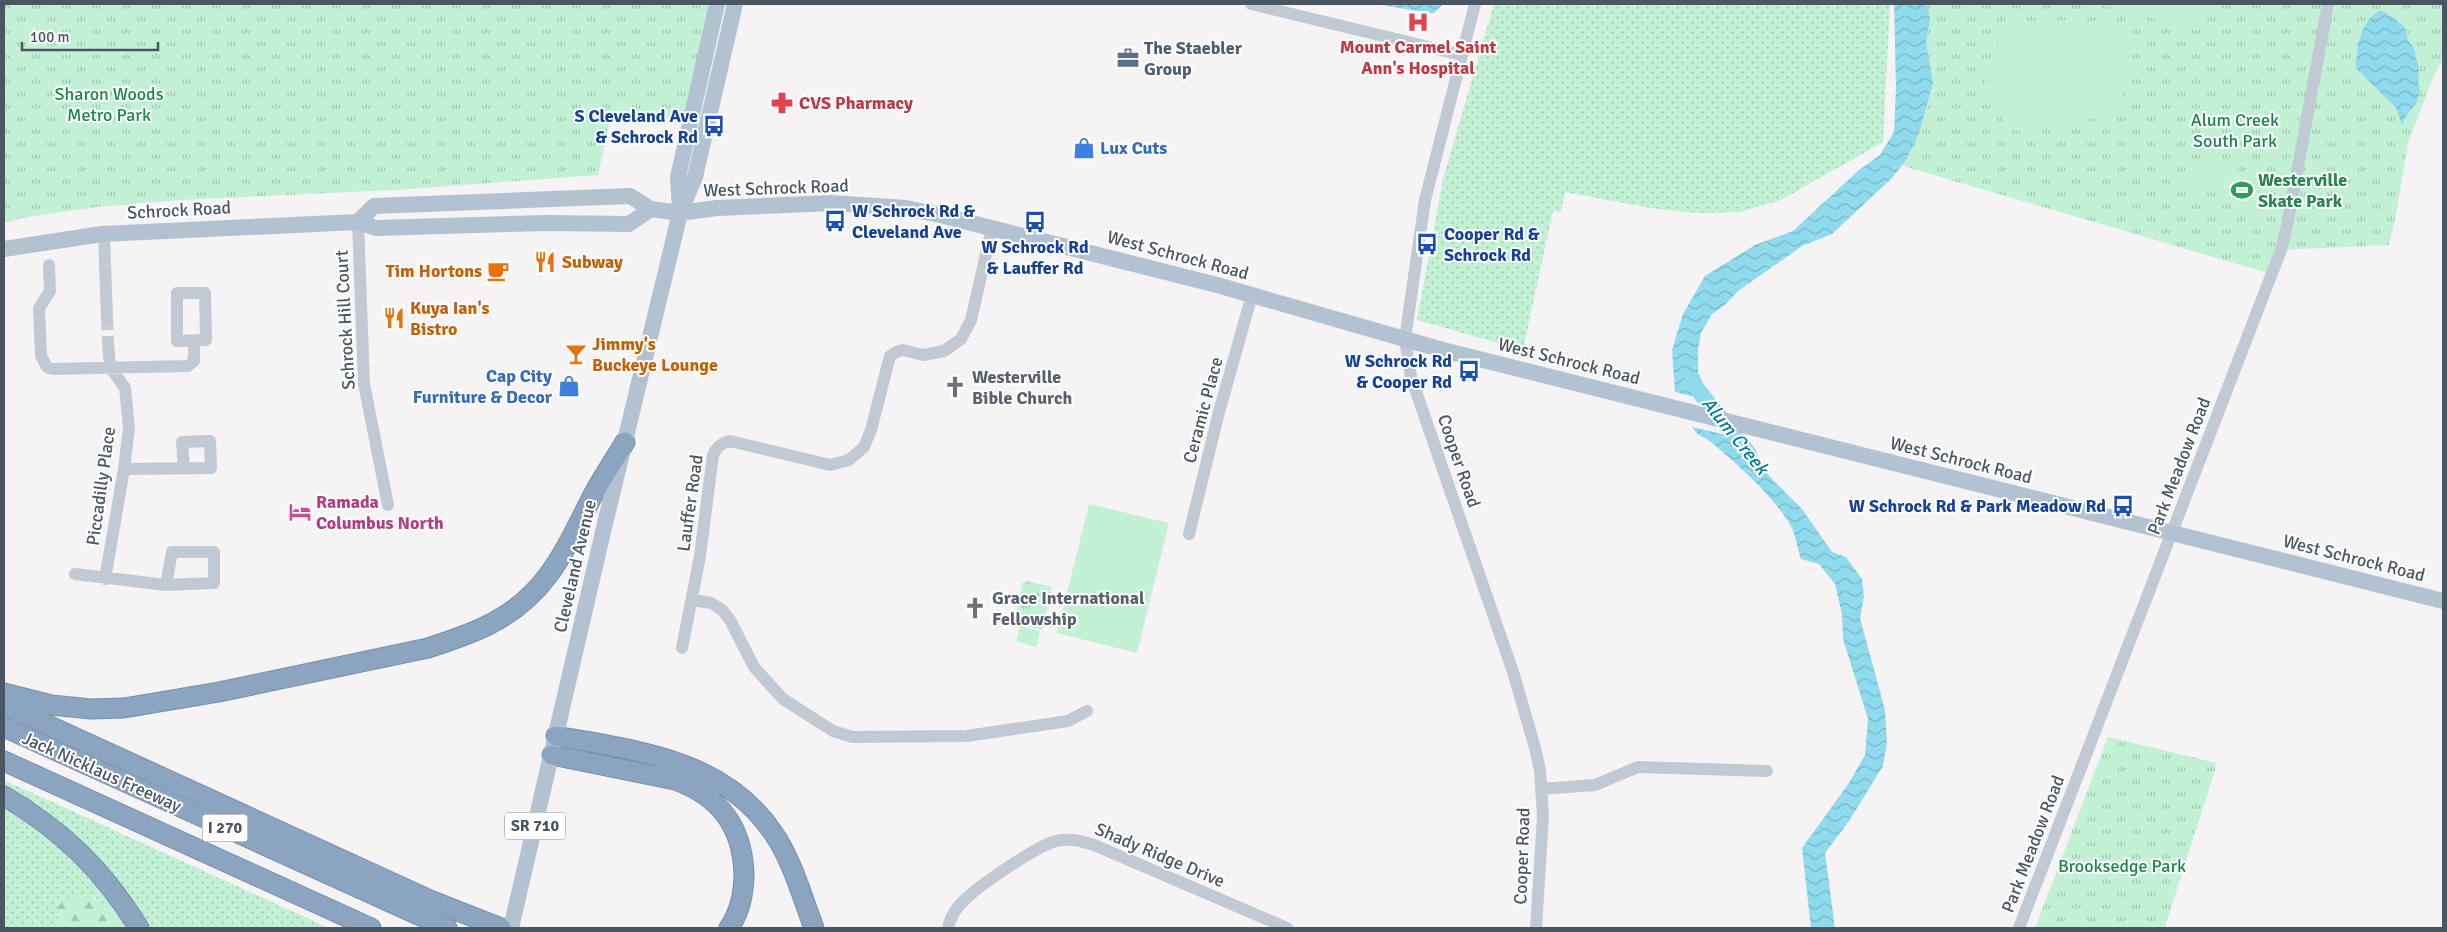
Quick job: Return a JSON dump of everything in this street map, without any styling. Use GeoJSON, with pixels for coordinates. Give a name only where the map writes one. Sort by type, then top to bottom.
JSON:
{"type":"FeatureCollection","features":[{"type":"Feature","properties":{"kind":"highway"},"geometry":{"type":"LineString","coordinates":[[4,692],[52,704],[91,709],[162,704],[428,648],[460,637],[492,623],[510,612],[531,594],[555,568],[573,537],[590,500],[625,442]]}},
{"type":"Feature","properties":{"kind":"highway"},"geometry":{"type":"LineString","coordinates":[[4,706],[430,900],[501,928]]}},
{"type":"Feature","properties":{"kind":"highway","name":"Jack Nicklaus Freeway"},"geometry":{"type":"LineString","coordinates":[[4,727],[447,928]]}},
{"type":"Feature","properties":{"kind":"highway"},"geometry":{"type":"LineString","coordinates":[[556,736],[683,765],[716,778],[759,814],[778,842],[786,856],[814,928]]}},
{"type":"Feature","properties":{"kind":"highway"},"geometry":{"type":"LineString","coordinates":[[552,755],[675,780],[691,786],[706,796],[726,816],[738,834],[743,859],[744,881],[740,908],[729,928]]}},
{"type":"Feature","properties":{"kind":"highway","name":"Jack Nicklaus Freeway"},"geometry":{"type":"LineString","coordinates":[[4,761],[371,928]]}},
{"type":"Feature","properties":{"kind":"highway"},"geometry":{"type":"LineString","coordinates":[[4,796],[65,838],[100,872],[140,928]]}},
{"type":"Feature","properties":{"kind":"main road"},"geometry":{"type":"LineString","coordinates":[[680,213],[678,177],[717,4]]}},
{"type":"Feature","properties":{"kind":"main road"},"geometry":{"type":"LineString","coordinates":[[680,213],[695,177],[735,4]]}},
{"type":"Feature","properties":{"kind":"main road"},"geometry":{"type":"LineString","coordinates":[[358,222],[374,206],[630,196],[650,209],[680,213]]}},
{"type":"Feature","properties":{"kind":"main road","name":"West Schrock Road"},"geometry":{"type":"LineString","coordinates":[[680,213],[726,208],[831,204],[906,208],[992,228],[1252,295],[1405,339],[1670,407],[2443,601]]}},
{"type":"Feature","properties":{"kind":"main road","name":"Schrock Road"},"geometry":{"type":"LineString","coordinates":[[4,249],[104,234],[358,222],[376,228],[546,223],[629,224],[650,209]]}},
{"type":"Feature","properties":{"kind":"main road","name":"Cleveland Avenue"},"geometry":{"type":"LineString","coordinates":[[511,928],[680,213]]}},
{"type":"Feature","properties":{"kind":"street"},"geometry":{"type":"LineString","coordinates":[[1251,4],[1462,54]]}},
{"type":"Feature","properties":{"kind":"street","name":"Cooper Road"},"geometry":{"type":"LineString","coordinates":[[1475,4],[1425,200],[1405,339],[1411,377],[1523,702],[1535,748],[1541,789],[1542,842],[1536,928]]}},
{"type":"Feature","properties":{"kind":"street","name":"Park Meadow Road"},"geometry":{"type":"LineString","coordinates":[[2019,928],[2106,697],[2173,534],[2193,474],[2281,250],[2328,4]]}},
{"type":"Feature","properties":{"kind":"street","name":"Schrock Hill Court"},"geometry":{"type":"LineString","coordinates":[[358,222],[364,384],[388,505]]}},
{"type":"Feature","properties":{"kind":"street","name":"Lauffer Road"},"geometry":{"type":"LineString","coordinates":[[682,648],[693,600],[713,455],[716,448],[722,443],[730,441],[830,465],[849,460],[864,447],[871,430],[890,356],[903,350],[924,355],[944,352],[961,339],[971,320],[992,228]]}},
{"type":"Feature","properties":{"kind":"street"},"geometry":{"type":"LineString","coordinates":[[104,234],[107,318]]}},
{"type":"Feature","properties":{"kind":"street"},"geometry":{"type":"LineString","coordinates":[[48,265],[50,291],[39,308],[43,362],[52,369],[188,366],[194,361],[194,341]]}},
{"type":"Feature","properties":{"kind":"street","name":"Ceramic Place"},"geometry":{"type":"LineString","coordinates":[[1189,534],[1219,412],[1252,295]]}},
{"type":"Feature","properties":{"kind":"street"},"geometry":{"type":"LineString","coordinates":[[108,343],[110,367]]}},
{"type":"Feature","properties":{"kind":"street","name":"Piccadilly Place"},"geometry":{"type":"LineString","coordinates":[[105,579],[124,470],[129,428],[125,388],[110,367]]}},
{"type":"Feature","properties":{"kind":"street"},"geometry":{"type":"LineString","coordinates":[[124,470],[184,469]]}},
{"type":"Feature","properties":{"kind":"street"},"geometry":{"type":"LineString","coordinates":[[75,574],[166,585]]}},
{"type":"Feature","properties":{"kind":"street"},"geometry":{"type":"LineString","coordinates":[[693,600],[711,604],[722,610],[730,620],[754,667],[783,699],[833,731],[852,737],[967,736],[1068,721],[1088,711]]}},
{"type":"Feature","properties":{"kind":"street"},"geometry":{"type":"LineString","coordinates":[[1541,789],[1595,785],[1638,766],[1767,771]]}},
{"type":"Feature","properties":{"kind":"street","name":"Shady Ridge Drive"},"geometry":{"type":"LineString","coordinates":[[948,928],[951,917],[969,895],[1050,844],[1067,840],[1081,841],[1287,928]]}},
{"type":"Feature","properties":{"kind":"green space","name":"Sharon Woods Metro Park"},"geometry":{"type":"Polygon","coordinates":[[[4,4],[711,4],[685,118],[610,120],[598,175],[396,190],[180,200],[97,207],[22,218],[4,223],[4,4]]]}},
{"type":"Feature","properties":{"kind":"green space"},"geometry":{"type":"Polygon","coordinates":[[[1494,4],[1890,4],[1883,142],[1781,200],[1740,212],[1698,213],[1656,209],[1565,192],[1561,212],[1553,211],[1523,350],[1417,320],[1443,179],[1494,4]]]}},
{"type":"Feature","properties":{"kind":"green space","name":"Alum Creek South Park"},"geometry":{"type":"Polygon","coordinates":[[[1906,4],[2443,4],[2443,59],[2433,78],[2408,143],[2389,245],[2281,250],[2271,274],[1893,163],[1906,4]]]}},
{"type":"Feature","properties":{"kind":"green space"},"geometry":{"type":"Polygon","coordinates":[[[2098,4],[2204,4],[2197,30],[2098,4]]]}},
{"type":"Feature","properties":{"kind":"green space"},"geometry":{"type":"Polygon","coordinates":[[[2081,20],[2116,29],[2125,36],[2130,44],[2132,54],[2129,77],[2115,109],[2110,116],[2017,131],[2009,130],[1985,86],[1987,68],[2005,29],[2021,21],[2081,20]]]}},
{"type":"Feature","properties":{"kind":"green space","name":"Westerville Skate Park"},"geometry":{"type":"Polygon","coordinates":[[[2206,160],[2218,169],[2227,160],[2245,175],[2250,176],[2252,173],[2266,184],[2265,191],[2259,200],[2259,207],[2252,217],[2216,187],[2211,188],[2205,195],[2192,184],[2191,178],[2206,160]]]}},
{"type":"Feature","properties":{"kind":"green space"},"geometry":{"type":"Polygon","coordinates":[[[1089,504],[1169,523],[1137,653],[1057,633],[1089,504]]]}},
{"type":"Feature","properties":{"kind":"green space"},"geometry":{"type":"Polygon","coordinates":[[[1027,581],[1052,587],[1042,630],[1018,624],[1015,620],[1022,584],[1027,581]]]}},
{"type":"Feature","properties":{"kind":"green space"},"geometry":{"type":"Polygon","coordinates":[[[1020,626],[1040,631],[1036,647],[1016,641],[1020,626]]]}},
{"type":"Feature","properties":{"kind":"green space","name":"Brooksedge Park"},"geometry":{"type":"Polygon","coordinates":[[[2108,737],[2217,763],[2165,928],[2035,928],[2108,737]]]}},
{"type":"Feature","properties":{"kind":"green space"},"geometry":{"type":"Polygon","coordinates":[[[4,780],[329,928],[146,928],[4,789],[4,780]]]}},
{"type":"Feature","properties":{"kind":"green space"},"geometry":{"type":"Polygon","coordinates":[[[4,808],[53,841],[107,898],[127,928],[124,928],[109,908],[93,897],[58,916],[63,928],[4,928],[4,808]]]}},
{"type":"Feature","properties":{"kind":"green space"},"geometry":{"type":"Polygon","coordinates":[[[82,896],[95,899],[107,906],[117,916],[124,928],[63,928],[58,916],[59,905],[70,897],[82,896]]]}},
{"type":"Feature","properties":{"kind":"water"},"geometry":{"type":"Polygon","coordinates":[[[1376,4],[1443,4],[1434,13],[1429,13],[1376,4]]]}},
{"type":"Feature","properties":{"kind":"water"},"geometry":{"type":"Polygon","coordinates":[[[1894,4],[1927,4],[1930,19],[1926,43],[1933,83],[1919,133],[1906,160],[1892,178],[1832,234],[1802,246],[1738,291],[1726,304],[1712,314],[1701,333],[1698,349],[1698,373],[1712,401],[1675,392],[1672,350],[1683,314],[1705,276],[1755,245],[1793,231],[1859,170],[1880,155],[1894,132],[1896,89],[1894,4]]]}},
{"type":"Feature","properties":{"kind":"water"},"geometry":{"type":"Polygon","coordinates":[[[2381,10],[2404,26],[2408,40],[2414,48],[2419,70],[2418,82],[2420,90],[2416,104],[2406,116],[2402,125],[2396,108],[2356,68],[2357,51],[2364,27],[2368,20],[2381,10]]]}},
{"type":"Feature","properties":{"kind":"water"},"geometry":{"type":"Polygon","coordinates":[[[1692,427],[1743,439],[1771,478],[1802,509],[1832,552],[1846,557],[1862,579],[1864,596],[1860,618],[1885,710],[1887,742],[1883,766],[1849,821],[1825,853],[1835,928],[1811,928],[1802,848],[1849,783],[1865,755],[1868,719],[1843,639],[1842,614],[1835,584],[1819,564],[1801,559],[1790,525],[1763,489],[1692,427]]]}},
{"type":"Feature","properties":{"kind":"waterway","name":"Alum Creek"},"geometry":{"type":"LineString","coordinates":[[1693,380],[1694,385],[1749,454]]}},
{"type":"Feature","properties":{"kind":"tunnel"},"geometry":{"type":"LineString","coordinates":[[107,318],[108,343]]}},
{"type":"Feature","properties":{"kind":"place","name":"Mount Carmel Saint Ann's Hospital"},"geometry":{"type":"Point","coordinates":[1418,22]}},
{"type":"Feature","properties":{"kind":"place","name":"The Staebler Group"},"geometry":{"type":"Point","coordinates":[1128,58]}},
{"type":"Feature","properties":{"kind":"place","name":"CVS Pharmacy"},"geometry":{"type":"Point","coordinates":[782,103]}},
{"type":"Feature","properties":{"kind":"place","name":"S Cleveland Ave & Schrock Rd"},"geometry":{"type":"Point","coordinates":[714,126]}},
{"type":"Feature","properties":{"kind":"place","name":"Lux Cuts"},"geometry":{"type":"Point","coordinates":[1084,148]}},
{"type":"Feature","properties":{"kind":"place","name":"Westerville Skate Park"},"geometry":{"type":"Point","coordinates":[2242,190]}},
{"type":"Feature","properties":{"kind":"place","name":"W Schrock Rd & Cleveland Ave"},"geometry":{"type":"Point","coordinates":[835,221]}},
{"type":"Feature","properties":{"kind":"place","name":"W Schrock Rd & Lauffer Rd"},"geometry":{"type":"Point","coordinates":[1035,222]}},
{"type":"Feature","properties":{"kind":"place","name":"Cooper Rd & Schrock Rd"},"geometry":{"type":"Point","coordinates":[1427,244]}},
{"type":"Feature","properties":{"kind":"place","name":"Subway"},"geometry":{"type":"Point","coordinates":[545,262]}},
{"type":"Feature","properties":{"kind":"place","name":"Tim Hortons"},"geometry":{"type":"Point","coordinates":[498,271]}},
{"type":"Feature","properties":{"kind":"place","name":"Kuya Ian's Bistro"},"geometry":{"type":"Point","coordinates":[394,318]}},
{"type":"Feature","properties":{"kind":"place","name":"Jimmy's Buckeye Lounge"},"geometry":{"type":"Point","coordinates":[576,354]}},
{"type":"Feature","properties":{"kind":"place","name":"W Schrock Rd & Cooper Rd"},"geometry":{"type":"Point","coordinates":[1469,371]}},
{"type":"Feature","properties":{"kind":"place","name":"Cap City Furniture & Decor"},"geometry":{"type":"Point","coordinates":[569,386]}},
{"type":"Feature","properties":{"kind":"place","name":"Westerville Bible Church"},"geometry":{"type":"Point","coordinates":[955,387]}},
{"type":"Feature","properties":{"kind":"place","name":"W Schrock Rd & Park Meadow Rd"},"geometry":{"type":"Point","coordinates":[2123,506]}},
{"type":"Feature","properties":{"kind":"place","name":"Ramada Columbus North"},"geometry":{"type":"Point","coordinates":[300,512]}},
{"type":"Feature","properties":{"kind":"place","name":"Grace International Fellowship"},"geometry":{"type":"Point","coordinates":[975,608]}}]}
